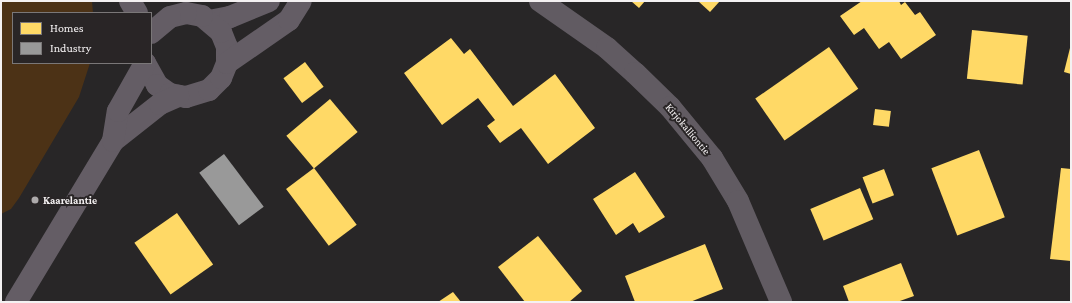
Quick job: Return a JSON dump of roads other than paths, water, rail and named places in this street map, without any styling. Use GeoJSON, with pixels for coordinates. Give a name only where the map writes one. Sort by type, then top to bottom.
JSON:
{"type":"FeatureCollection","features":[{"type":"Feature","properties":{"kind":"main road"},"geometry":{"type":"LineString","coordinates":[[130,1],[136,12]]}},
{"type":"Feature","properties":{"kind":"main road"},"geometry":{"type":"LineString","coordinates":[[209,21],[230,17],[269,1]]}},
{"type":"Feature","properties":{"kind":"main road"},"geometry":{"type":"LineString","coordinates":[[227,63],[289,20],[301,1]]}},
{"type":"Feature","properties":{"kind":"main road"},"geometry":{"type":"LineString","coordinates":[[16,302],[113,141],[160,104],[178,96],[194,96],[209,90],[221,78],[227,63],[224,39],[209,21],[180,7],[152,32]]}},
{"type":"Feature","properties":{"kind":"main road"},"geometry":{"type":"LineString","coordinates":[[113,141],[118,111],[144,64]]}},
{"type":"Feature","properties":{"kind":"main road"},"geometry":{"type":"LineString","coordinates":[[146,64],[156,84],[178,96]]}},
{"type":"Feature","properties":{"kind":"street","name":"Kirjokalliontie"},"geometry":{"type":"LineString","coordinates":[[540,1],[607,48],[635,73],[670,107],[712,158],[738,201],[781,302]]}},
{"type":"Feature","properties":{"kind":"place","name":"Kaarelantie"},"geometry":{"type":"Point","coordinates":[35,200]}}]}
